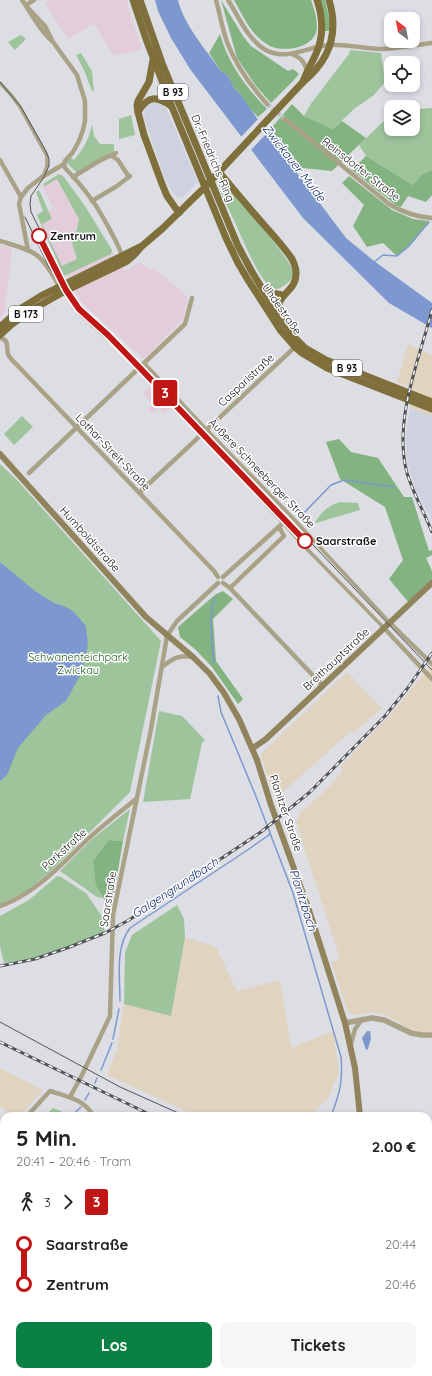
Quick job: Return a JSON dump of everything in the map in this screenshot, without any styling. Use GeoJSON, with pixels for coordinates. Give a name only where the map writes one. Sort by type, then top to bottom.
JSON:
{"type":"FeatureCollection","features":[{"type":"Feature","properties":{"kind":"main road","name":"Dr.-Friedrichs-Ring"},"geometry":{"type":"LineString","coordinates":[[133,0],[153,58],[198,169]]}},
{"type":"Feature","properties":{"kind":"main road","name":"Dr.-Friedrichs-Ring"},"geometry":{"type":"LineString","coordinates":[[140,0],[162,63],[233,233]]}},
{"type":"Feature","properties":{"kind":"main road","name":"B 173"},"geometry":{"type":"LineString","coordinates":[[303,82],[319,46],[322,33],[322,23],[317,0]]}},
{"type":"Feature","properties":{"kind":"main road","name":"B 173"},"geometry":{"type":"LineString","coordinates":[[0,336],[11,324],[38,306],[119,265],[131,257],[163,228],[219,172],[319,66],[330,44],[333,22],[329,0]]}},
{"type":"Feature","properties":{"kind":"main road"},"geometry":{"type":"LineString","coordinates":[[153,58],[149,82],[138,101],[138,112],[144,135],[165,193],[179,212]]}},
{"type":"Feature","properties":{"kind":"main road"},"geometry":{"type":"LineString","coordinates":[[138,112],[144,103],[155,98],[172,106]]}},
{"type":"Feature","properties":{"kind":"main road","name":"Uhdestraße"},"geometry":{"type":"LineString","coordinates":[[198,169],[238,263],[281,331],[295,347],[327,368],[432,409]]}},
{"type":"Feature","properties":{"kind":"main road"},"geometry":{"type":"LineString","coordinates":[[219,172],[292,259],[295,266],[297,274],[295,281],[289,290],[282,295],[276,307],[276,313]]}},
{"type":"Feature","properties":{"kind":"main road","name":"Uhdestraße"},"geometry":{"type":"LineString","coordinates":[[233,233],[245,260],[276,313],[300,343],[326,360],[432,402]]}},
{"type":"Feature","properties":{"kind":"main road","name":"B 173"},"geometry":{"type":"LineString","coordinates":[[0,327],[20,309],[59,286],[142,246]]}},
{"type":"Feature","properties":{"kind":"main road"},"geometry":{"type":"LineString","coordinates":[[260,286],[272,293],[282,295]]}},
{"type":"Feature","properties":{"kind":"main road","name":"Humboldtstraße"},"geometry":{"type":"LineString","coordinates":[[0,454],[146,617],[167,636]]}},
{"type":"Feature","properties":{"kind":"main road","name":"Breithauptstraße"},"geometry":{"type":"LineString","coordinates":[[252,748],[266,739],[432,583]]}},
{"type":"Feature","properties":{"kind":"main road","name":"Planitzer Straße"},"geometry":{"type":"LineString","coordinates":[[167,636],[193,657],[210,674],[224,693],[239,719],[252,748],[309,910],[345,1023],[354,1068],[360,1112]]}},
{"type":"Feature","properties":{"kind":"street"},"geometry":{"type":"LineString","coordinates":[[22,0],[45,26],[53,42],[77,75],[85,101],[85,121],[83,130],[73,152],[64,164],[42,177],[28,188],[21,197],[19,204],[28,250]]}},
{"type":"Feature","properties":{"kind":"street"},"geometry":{"type":"LineString","coordinates":[[26,6],[34,0]]}},
{"type":"Feature","properties":{"kind":"street"},"geometry":{"type":"LineString","coordinates":[[216,0],[226,40],[232,53],[242,73],[253,89],[267,104]]}},
{"type":"Feature","properties":{"kind":"street"},"geometry":{"type":"LineString","coordinates":[[228,0],[247,32],[255,42],[263,48],[284,55],[330,44],[383,49],[432,43]]}},
{"type":"Feature","properties":{"kind":"street"},"geometry":{"type":"LineString","coordinates":[[292,54],[301,59],[307,72]]}},
{"type":"Feature","properties":{"kind":"street"},"geometry":{"type":"LineString","coordinates":[[0,83],[12,96],[20,108],[43,148],[47,166],[42,177]]}},
{"type":"Feature","properties":{"kind":"street","name":"Reinsdorfer Straße"},"geometry":{"type":"LineString","coordinates":[[285,119],[389,204],[415,216],[432,218]]}},
{"type":"Feature","properties":{"kind":"street"},"geometry":{"type":"LineString","coordinates":[[73,177],[98,161],[114,154],[129,176],[118,186],[92,201]]}},
{"type":"Feature","properties":{"kind":"street"},"geometry":{"type":"LineString","coordinates":[[0,162],[21,197]]}},
{"type":"Feature","properties":{"kind":"street"},"geometry":{"type":"LineString","coordinates":[[64,164],[92,201],[122,255],[119,265]]}},
{"type":"Feature","properties":{"kind":"street"},"geometry":{"type":"LineString","coordinates":[[0,241],[28,250],[38,256],[59,286]]}},
{"type":"Feature","properties":{"kind":"street"},"geometry":{"type":"LineString","coordinates":[[29,473],[185,324],[192,298]]}},
{"type":"Feature","properties":{"kind":"street","name":"Äußere Schneeberger Straße"},"geometry":{"type":"LineString","coordinates":[[79,313],[121,351],[201,435],[281,525],[432,678]]}},
{"type":"Feature","properties":{"kind":"street","name":"Lothar-Streit-Straße"},"geometry":{"type":"LineString","coordinates":[[0,336],[6,342],[10,358],[140,492],[323,686]]}},
{"type":"Feature","properties":{"kind":"street","name":"Casparistraße"},"geometry":{"type":"LineString","coordinates":[[140,492],[295,347]]}},
{"type":"Feature","properties":{"kind":"street","name":"Äußere Schneeberger Straße"},"geometry":{"type":"LineString","coordinates":[[144,364],[291,516],[390,623],[432,664]]}},
{"type":"Feature","properties":{"kind":"street"},"geometry":{"type":"LineString","coordinates":[[221,579],[281,525],[284,536],[230,588]]}},
{"type":"Feature","properties":{"kind":"street","name":"Saarstraße"},"geometry":{"type":"LineString","coordinates":[[70,1097],[110,1016],[112,915],[151,729],[167,636],[177,621],[218,583],[217,579],[221,579]]}},
{"type":"Feature","properties":{"kind":"street"},"geometry":{"type":"LineString","coordinates":[[162,668],[178,656],[193,657]]}},
{"type":"Feature","properties":{"kind":"street","name":"Parkstraße"},"geometry":{"type":"LineString","coordinates":[[0,906],[28,892],[56,870],[89,838],[136,799]]}},
{"type":"Feature","properties":{"kind":"street"},"geometry":{"type":"LineString","coordinates":[[345,1023],[372,1018],[384,1020],[411,1033],[432,1035]]}},
{"type":"Feature","properties":{"kind":"street"},"geometry":{"type":"LineString","coordinates":[[350,1046],[355,1029],[362,1019]]}},
{"type":"Feature","properties":{"kind":"street"},"geometry":{"type":"LineString","coordinates":[[31,1112],[50,1091],[70,1097],[86,1106],[91,1112]]}},
{"type":"Feature","properties":{"kind":"shaded area"},"geometry":{"type":"Polygon","coordinates":[[[49,0],[127,0],[128,8],[142,49],[114,56],[94,24],[68,39],[45,3],[49,0]]]}},
{"type":"Feature","properties":{"kind":"shaded area"},"geometry":{"type":"Polygon","coordinates":[[[156,102],[166,108],[198,182],[183,197],[178,198],[172,192],[164,176],[145,121],[144,113],[146,107],[150,103],[156,102]]]}},
{"type":"Feature","properties":{"kind":"shaded area"},"geometry":{"type":"Polygon","coordinates":[[[58,175],[63,175],[125,271],[140,262],[151,270],[154,268],[188,297],[183,319],[144,359],[82,303],[61,265],[38,216],[53,208],[42,185],[58,175]]]}},
{"type":"Feature","properties":{"kind":"shaded area"},"geometry":{"type":"Polygon","coordinates":[[[0,244],[12,249],[5,311],[0,318],[0,244]]]}},
{"type":"Feature","properties":{"kind":"shaded area"},"geometry":{"type":"Polygon","coordinates":[[[408,344],[432,355],[432,416],[410,408],[414,389],[397,382],[408,344]]]}},
{"type":"Feature","properties":{"kind":"shaded area"},"geometry":{"type":"Polygon","coordinates":[[[151,386],[171,407],[165,414],[159,408],[152,414],[148,410],[153,405],[143,394],[151,386]]]}},
{"type":"Feature","properties":{"kind":"shaded area"},"geometry":{"type":"Polygon","coordinates":[[[410,408],[432,416],[432,521],[415,488],[407,460],[406,435],[410,408]]]}},
{"type":"Feature","properties":{"kind":"shaded area"},"geometry":{"type":"Polygon","coordinates":[[[432,664],[432,1032],[425,1032],[411,1030],[384,1014],[374,1012],[354,1015],[347,1009],[331,962],[340,959],[296,822],[301,812],[325,791],[343,771],[340,767],[390,715],[432,664]]]}},
{"type":"Feature","properties":{"kind":"shaded area"},"geometry":{"type":"Polygon","coordinates":[[[347,672],[382,708],[352,734],[350,732],[275,799],[261,757],[262,753],[347,672]]]}},
{"type":"Feature","properties":{"kind":"shaded area"},"geometry":{"type":"Polygon","coordinates":[[[185,937],[216,947],[237,991],[280,980],[291,1048],[333,1031],[339,1072],[328,1098],[314,1112],[188,1112],[107,1075],[117,1049],[124,1004],[171,1015],[185,937]]]}},
{"type":"Feature","properties":{"kind":"shaded area"},"geometry":{"type":"Polygon","coordinates":[[[0,1068],[43,1090],[24,1112],[7,1112],[0,1106],[0,1068]]]}},
{"type":"Feature","properties":{"kind":"green space"},"geometry":{"type":"Polygon","coordinates":[[[221,0],[243,36],[251,46],[288,71],[293,69],[299,74],[271,103],[256,86],[237,58],[221,0]]]}},
{"type":"Feature","properties":{"kind":"green space"},"geometry":{"type":"Polygon","coordinates":[[[234,0],[311,0],[317,21],[316,33],[308,43],[296,48],[282,49],[270,46],[253,32],[234,0]]]}},
{"type":"Feature","properties":{"kind":"green space"},"geometry":{"type":"Polygon","coordinates":[[[320,0],[325,0],[330,22],[330,31],[325,31],[320,0]]]}},
{"type":"Feature","properties":{"kind":"green space"},"geometry":{"type":"Polygon","coordinates":[[[220,34],[223,45],[233,65],[245,84],[267,109],[258,117],[248,107],[241,95],[233,87],[232,82],[226,74],[221,71],[209,53],[220,34]]]}},
{"type":"Feature","properties":{"kind":"green space"},"geometry":{"type":"Polygon","coordinates":[[[21,35],[26,39],[15,50],[8,42],[21,35]]]}},
{"type":"Feature","properties":{"kind":"green space"},"geometry":{"type":"Polygon","coordinates":[[[350,50],[381,53],[384,83],[374,95],[354,109],[333,129],[304,116],[310,105],[349,54],[350,50]]]}},
{"type":"Feature","properties":{"kind":"green space"},"geometry":{"type":"Polygon","coordinates":[[[81,53],[92,71],[94,91],[92,91],[84,70],[76,55],[81,53]]]}},
{"type":"Feature","properties":{"kind":"green space"},"geometry":{"type":"Polygon","coordinates":[[[292,104],[304,116],[333,129],[342,121],[366,138],[332,171],[292,167],[267,133],[292,104]]]}},
{"type":"Feature","properties":{"kind":"green space"},"geometry":{"type":"Polygon","coordinates":[[[432,108],[432,170],[421,175],[413,185],[366,156],[359,145],[384,121],[384,136],[420,136],[420,109],[432,108]]]}},
{"type":"Feature","properties":{"kind":"green space"},"geometry":{"type":"Polygon","coordinates":[[[131,115],[135,135],[119,139],[119,119],[131,115]]]}},
{"type":"Feature","properties":{"kind":"green space"},"geometry":{"type":"Polygon","coordinates":[[[92,124],[94,136],[100,144],[114,144],[114,152],[78,174],[65,161],[70,157],[74,160],[80,152],[86,143],[92,124]]]}},
{"type":"Feature","properties":{"kind":"green space"},"geometry":{"type":"Polygon","coordinates":[[[366,156],[413,185],[421,175],[432,170],[432,195],[426,202],[408,196],[401,207],[397,206],[352,170],[366,156]]]}},
{"type":"Feature","properties":{"kind":"green space"},"geometry":{"type":"Polygon","coordinates":[[[59,174],[63,176],[85,206],[112,250],[111,254],[64,276],[37,215],[43,211],[36,192],[39,190],[52,219],[42,224],[62,266],[77,259],[71,240],[77,230],[79,219],[57,179],[45,186],[43,184],[59,174]]]}},
{"type":"Feature","properties":{"kind":"green space"},"geometry":{"type":"Polygon","coordinates":[[[349,176],[392,210],[413,219],[429,221],[408,247],[397,256],[383,243],[367,247],[353,226],[364,205],[342,183],[349,176]]]}},
{"type":"Feature","properties":{"kind":"green space"},"geometry":{"type":"Polygon","coordinates":[[[219,185],[227,186],[233,192],[285,257],[293,273],[289,282],[283,287],[273,290],[260,274],[244,243],[219,185]]]}},
{"type":"Feature","properties":{"kind":"green space"},"geometry":{"type":"Polygon","coordinates":[[[22,416],[33,427],[14,445],[4,434],[22,416]]]}},
{"type":"Feature","properties":{"kind":"green space"},"geometry":{"type":"Polygon","coordinates":[[[339,439],[351,452],[378,458],[404,497],[412,497],[429,551],[432,550],[432,555],[426,558],[432,571],[432,583],[410,604],[389,579],[403,560],[385,507],[340,479],[326,442],[339,439]]]}},
{"type":"Feature","properties":{"kind":"green space","name":"Schwanenteichpark Zwickau"},"geometry":{"type":"Polygon","coordinates":[[[0,464],[17,480],[161,641],[130,792],[52,870],[28,890],[0,905],[0,464]]]}},
{"type":"Feature","properties":{"kind":"green space"},"geometry":{"type":"Polygon","coordinates":[[[340,502],[358,503],[360,510],[316,523],[315,522],[326,509],[340,502]]]}},
{"type":"Feature","properties":{"kind":"green space"},"geometry":{"type":"Polygon","coordinates":[[[223,591],[233,599],[213,619],[216,661],[243,699],[238,704],[212,667],[196,650],[180,637],[178,627],[216,594],[223,591]]]}},
{"type":"Feature","properties":{"kind":"green space"},"geometry":{"type":"Polygon","coordinates":[[[159,711],[182,716],[205,740],[202,743],[190,799],[143,802],[159,711]]]}},
{"type":"Feature","properties":{"kind":"green space"},"geometry":{"type":"Polygon","coordinates":[[[130,809],[123,841],[109,840],[96,886],[103,898],[97,897],[60,871],[91,840],[130,809]]]}},
{"type":"Feature","properties":{"kind":"green space"},"geometry":{"type":"Polygon","coordinates":[[[109,840],[123,841],[111,911],[96,886],[93,861],[109,840]]]}},
{"type":"Feature","properties":{"kind":"green space"},"geometry":{"type":"Polygon","coordinates":[[[57,876],[86,893],[101,915],[105,933],[36,958],[4,963],[0,946],[0,916],[29,900],[57,876]]]}},
{"type":"Feature","properties":{"kind":"green space"},"geometry":{"type":"Polygon","coordinates":[[[177,905],[184,919],[185,937],[171,1016],[124,1004],[125,953],[132,935],[177,905]]]}},
{"type":"Feature","properties":{"kind":"green space"},"geometry":{"type":"Polygon","coordinates":[[[53,1108],[63,1112],[49,1112],[53,1108]]]}},
{"type":"Feature","properties":{"kind":"water"},"geometry":{"type":"Polygon","coordinates":[[[155,0],[178,0],[185,19],[202,46],[221,71],[226,74],[232,82],[233,87],[241,95],[267,133],[346,238],[374,261],[432,303],[432,328],[389,303],[303,218],[190,69],[171,38],[158,11],[155,0]]]}},
{"type":"Feature","properties":{"kind":"water"},"geometry":{"type":"Polygon","coordinates":[[[0,562],[35,591],[54,603],[73,611],[86,626],[88,644],[82,672],[66,701],[46,715],[18,748],[7,775],[0,781],[0,562]]]}},
{"type":"Feature","properties":{"kind":"water"},"geometry":{"type":"Polygon","coordinates":[[[367,1031],[370,1031],[371,1038],[368,1049],[366,1050],[362,1038],[367,1031]]]}},
{"type":"Feature","properties":{"kind":"pier"},"geometry":{"type":"Polygon","coordinates":[[[259,118],[268,132],[250,151],[240,138],[259,118]]]}},
{"type":"Feature","properties":{"kind":"waterway"},"geometry":{"type":"LineString","coordinates":[[374,262],[383,255],[397,256],[408,247],[429,222]]}},
{"type":"Feature","properties":{"kind":"waterway","name":"Planitzbach"},"geometry":{"type":"LineString","coordinates":[[300,517],[331,485],[344,480],[394,487]]}},
{"type":"Feature","properties":{"kind":"waterway","name":"Planitzbach"},"geometry":{"type":"LineString","coordinates":[[214,598],[211,622],[214,663]]}},
{"type":"Feature","properties":{"kind":"waterway","name":"Planitzbach"},"geometry":{"type":"LineString","coordinates":[[218,696],[221,712],[255,794],[293,893],[341,1057],[342,1073],[340,1087],[332,1112]]}},
{"type":"Feature","properties":{"kind":"waterway","name":"Galgengrundbach"},"geometry":{"type":"LineString","coordinates":[[120,1001],[120,953],[125,936],[130,928],[246,851],[269,835],[270,832]]}},
{"type":"Feature","properties":{"kind":"waterway","name":"Galgengrundbach"},"geometry":{"type":"LineString","coordinates":[[113,1039],[119,1009]]}},
{"type":"Feature","properties":{"kind":"waterway","name":"Galgengrundbach"},"geometry":{"type":"LineString","coordinates":[[101,1070],[112,1043]]}},
{"type":"Feature","properties":{"kind":"waterway","name":"Galgengrundbach"},"geometry":{"type":"LineString","coordinates":[[95,1083],[97,1078]]}},
{"type":"Feature","properties":{"kind":"waterway","name":"Galgengrundbach"},"geometry":{"type":"LineString","coordinates":[[85,1100],[89,1093]]}},
{"type":"Feature","properties":{"kind":"waterway","name":"Galgengrundbach"},"geometry":{"type":"LineString","coordinates":[[75,1112],[81,1107]]}},
{"type":"Feature","properties":{"kind":"tunnel"},"geometry":{"type":"LineString","coordinates":[[267,104],[285,119]]}},
{"type":"Feature","properties":{"kind":"tram line"},"geometry":{"type":"LineString","coordinates":[[0,82],[21,107],[49,159],[49,166],[44,177],[31,196],[31,212],[74,298],[83,309],[119,341],[432,670]]}},
{"type":"Feature","properties":{"kind":"tram line"},"geometry":{"type":"LineString","coordinates":[[25,217],[49,267],[66,295]]}},
{"type":"Feature","properties":{"kind":"tram line","name":"3"},"geometry":{"type":"LineString","coordinates":[[39,236],[71,300],[108,335],[305,541]]}},
{"type":"Feature","properties":{"kind":"tram line"},"geometry":{"type":"LineString","coordinates":[[0,1022],[120,1087],[176,1112]]}},
{"type":"Feature","properties":{"kind":"railway"},"geometry":{"type":"LineString","coordinates":[[432,310],[409,391],[403,433],[407,473],[412,488],[432,532]]}},
{"type":"Feature","properties":{"kind":"railway"},"geometry":{"type":"LineString","coordinates":[[0,966],[35,959],[105,933],[129,920],[261,832],[310,792],[385,716],[407,689],[432,653]]}},
{"type":"Feature","properties":{"kind":"railway"},"geometry":{"type":"LineString","coordinates":[[0,1042],[145,1112]]}},
{"type":"Feature","properties":{"kind":"place","name":"Zentrum"},"geometry":{"type":"Point","coordinates":[39,236]}},
{"type":"Feature","properties":{"kind":"place","name":"Saarstraße"},"geometry":{"type":"Point","coordinates":[305,541]}},
{"type":"Feature","properties":{"kind":"water label","name":"Zwickauer Mulde"},"geometry":{"type":"Point","coordinates":[294,163]}}]}
